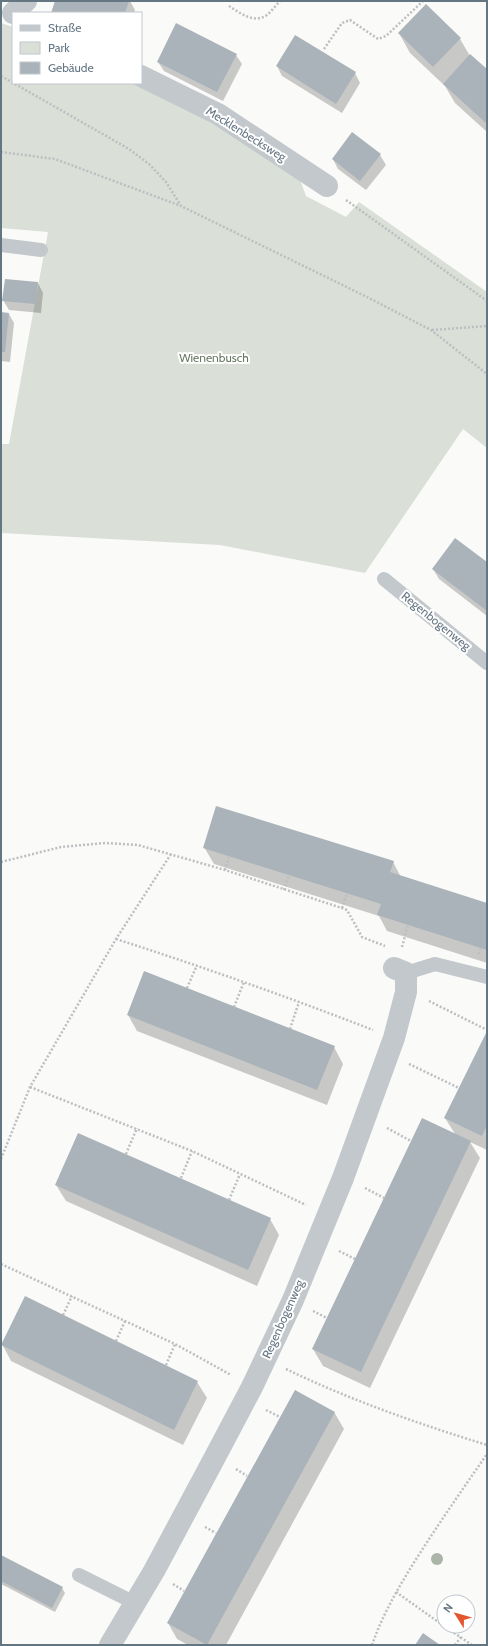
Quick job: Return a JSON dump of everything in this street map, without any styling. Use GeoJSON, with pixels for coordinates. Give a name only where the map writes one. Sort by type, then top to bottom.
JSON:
{"type":"FeatureCollection","features":[{"type":"Feature","properties":{"kind":"street"},"geometry":{"type":"LineString","coordinates":[[12,12],[26,1]]}},
{"type":"Feature","properties":{"kind":"street","name":"Mecklenbecksweg"},"geometry":{"type":"LineString","coordinates":[[142,76],[218,114],[327,186]]}},
{"type":"Feature","properties":{"kind":"street","name":"Regenbogenweg"},"geometry":{"type":"LineString","coordinates":[[110,1645],[157,1565],[252,1387],[293,1300],[328,1215],[390,1048],[402,977]]}},
{"type":"Feature","properties":{"kind":"lane"},"geometry":{"type":"LineString","coordinates":[[1,245],[41,250]]}},
{"type":"Feature","properties":{"kind":"lane","name":"Regenbogenweg"},"geometry":{"type":"LineString","coordinates":[[384,579],[487,663]]}},
{"type":"Feature","properties":{"kind":"lane"},"geometry":{"type":"LineString","coordinates":[[402,977],[435,964],[487,977]]}},
{"type":"Feature","properties":{"kind":"lane"},"geometry":{"type":"LineString","coordinates":[[79,1576],[135,1603]]}},
{"type":"Feature","properties":{"kind":"path"},"geometry":{"type":"LineString","coordinates":[[229,6],[244,15],[255,18],[266,15],[280,1]]}},
{"type":"Feature","properties":{"kind":"path"},"geometry":{"type":"LineString","coordinates":[[324,49],[342,23],[350,20],[378,39],[386,36],[423,1]]}},
{"type":"Feature","properties":{"kind":"path"},"geometry":{"type":"LineString","coordinates":[[1,76],[12,82]]}},
{"type":"Feature","properties":{"kind":"path"},"geometry":{"type":"LineString","coordinates":[[15,84],[129,149],[149,164],[166,182],[181,206]]}},
{"type":"Feature","properties":{"kind":"path"},"geometry":{"type":"LineString","coordinates":[[1,152],[55,159],[181,206],[431,330],[487,374]]}},
{"type":"Feature","properties":{"kind":"path"},"geometry":{"type":"LineString","coordinates":[[327,186],[487,301]]}},
{"type":"Feature","properties":{"kind":"path"},"geometry":{"type":"LineString","coordinates":[[431,330],[487,326]]}},
{"type":"Feature","properties":{"kind":"path"},"geometry":{"type":"LineString","coordinates":[[1,862],[61,848],[105,844],[138,845],[225,870],[347,910],[362,936],[386,946]]}},
{"type":"Feature","properties":{"kind":"path"},"geometry":{"type":"LineString","coordinates":[[1,1159],[30,1087],[116,939],[171,854]]}},
{"type":"Feature","properties":{"kind":"path"},"geometry":{"type":"LineString","coordinates":[[225,870],[229,856]]}},
{"type":"Feature","properties":{"kind":"path"},"geometry":{"type":"LineString","coordinates":[[284,890],[289,875]]}},
{"type":"Feature","properties":{"kind":"path"},"geometry":{"type":"LineString","coordinates":[[342,908],[347,893]]}},
{"type":"Feature","properties":{"kind":"path"},"geometry":{"type":"LineString","coordinates":[[116,939],[196,965],[299,1002],[390,1048],[406,1063],[459,1088]]}},
{"type":"Feature","properties":{"kind":"path"},"geometry":{"type":"LineString","coordinates":[[187,988],[196,965]]}},
{"type":"Feature","properties":{"kind":"path"},"geometry":{"type":"LineString","coordinates":[[402,977],[487,1030]]}},
{"type":"Feature","properties":{"kind":"path"},"geometry":{"type":"LineString","coordinates":[[234,1007],[244,982]]}},
{"type":"Feature","properties":{"kind":"path"},"geometry":{"type":"LineString","coordinates":[[290,1029],[299,1002]]}},
{"type":"Feature","properties":{"kind":"path"},"geometry":{"type":"LineString","coordinates":[[30,1087],[192,1151],[328,1215]]}},
{"type":"Feature","properties":{"kind":"path"},"geometry":{"type":"LineString","coordinates":[[126,1154],[137,1128]]}},
{"type":"Feature","properties":{"kind":"path"},"geometry":{"type":"LineString","coordinates":[[181,1178],[192,1151]]}},
{"type":"Feature","properties":{"kind":"path"},"geometry":{"type":"LineString","coordinates":[[229,1200],[240,1174]]}},
{"type":"Feature","properties":{"kind":"path"},"geometry":{"type":"LineString","coordinates":[[1,1264],[175,1344],[252,1387]]}},
{"type":"Feature","properties":{"kind":"path"},"geometry":{"type":"LineString","coordinates":[[63,1314],[72,1296]]}},
{"type":"Feature","properties":{"kind":"path"},"geometry":{"type":"LineString","coordinates":[[116,1341],[125,1321]]}},
{"type":"Feature","properties":{"kind":"path"},"geometry":{"type":"LineString","coordinates":[[166,1365],[175,1344]]}},
{"type":"Feature","properties":{"kind":"path"},"geometry":{"type":"LineString","coordinates":[[265,1360],[324,1387],[487,1445]]}},
{"type":"Feature","properties":{"kind":"path"},"geometry":{"type":"LineString","coordinates":[[372,1645],[378,1625],[396,1592],[438,1524],[487,1454]]}},
{"type":"Feature","properties":{"kind":"path"},"geometry":{"type":"LineString","coordinates":[[396,1592],[436,1620]]}},
{"type":"Feature","properties":{"kind":"path"},"geometry":{"type":"LineString","coordinates":[[456,1634],[472,1645]]}},
{"type":"Feature","properties":{"kind":"path"},"geometry":{"type":"LineString","coordinates":[[455,1645],[460,1637]]}},
{"type":"Feature","properties":{"kind":"green space","name":"Wienenbusch"},"geometry":{"type":"Polygon","coordinates":[[[1,23],[12,27],[12,84],[142,84],[142,81],[298,174],[306,196],[346,217],[359,202],[487,292],[487,448],[463,429],[365,573],[220,545],[1,533],[1,444],[9,444],[48,232],[1,228],[1,23]]]}},
{"type":"Feature","properties":{"kind":"building"},"geometry":{"type":"Polygon","coordinates":[[[55,1],[129,1],[125,12],[51,12],[55,1]]]}},
{"type":"Feature","properties":{"kind":"building"},"geometry":{"type":"Polygon","coordinates":[[[426,4],[461,38],[433,67],[398,33],[426,4]]]}},
{"type":"Feature","properties":{"kind":"building"},"geometry":{"type":"Polygon","coordinates":[[[176,23],[237,54],[217,92],[157,62],[176,23]]]}},
{"type":"Feature","properties":{"kind":"building"},"geometry":{"type":"Polygon","coordinates":[[[295,35],[356,72],[336,104],[276,66],[295,35]]]}},
{"type":"Feature","properties":{"kind":"building"},"geometry":{"type":"Polygon","coordinates":[[[470,54],[487,69],[487,124],[443,84],[470,54]]]}},
{"type":"Feature","properties":{"kind":"building"},"geometry":{"type":"Polygon","coordinates":[[[352,132],[381,154],[360,181],[332,159],[352,132]]]}},
{"type":"Feature","properties":{"kind":"building"},"geometry":{"type":"Polygon","coordinates":[[[5,279],[38,282],[36,304],[2,301],[5,279]]]}},
{"type":"Feature","properties":{"kind":"building"},"geometry":{"type":"Polygon","coordinates":[[[1,312],[9,313],[5,352],[1,352],[1,312]]]}},
{"type":"Feature","properties":{"kind":"building"},"geometry":{"type":"Polygon","coordinates":[[[455,538],[487,562],[487,611],[432,569],[455,538]]]}},
{"type":"Feature","properties":{"kind":"building"},"geometry":{"type":"Polygon","coordinates":[[[216,806],[394,861],[390,872],[487,903],[487,950],[377,915],[381,904],[203,848],[216,806]]]}},
{"type":"Feature","properties":{"kind":"building"},"geometry":{"type":"Polygon","coordinates":[[[144,971],[335,1046],[317,1090],[127,1015],[144,971]]]}},
{"type":"Feature","properties":{"kind":"building"},"geometry":{"type":"Polygon","coordinates":[[[487,1031],[487,1125],[482,1136],[444,1118],[487,1031]]]}},
{"type":"Feature","properties":{"kind":"building"},"geometry":{"type":"Polygon","coordinates":[[[422,1118],[471,1141],[361,1372],[312,1349],[422,1118]]]}},
{"type":"Feature","properties":{"kind":"building"},"geometry":{"type":"Polygon","coordinates":[[[78,1133],[271,1218],[248,1270],[55,1185],[78,1133]]]}},
{"type":"Feature","properties":{"kind":"building"},"geometry":{"type":"Polygon","coordinates":[[[25,1296],[198,1381],[174,1430],[1,1345],[25,1296]]]}},
{"type":"Feature","properties":{"kind":"building"},"geometry":{"type":"Polygon","coordinates":[[[295,1390],[335,1412],[207,1645],[167,1623],[295,1390]]]}},
{"type":"Feature","properties":{"kind":"building"},"geometry":{"type":"Polygon","coordinates":[[[1,1555],[63,1587],[52,1608],[1,1581],[1,1555]]]}},
{"type":"Feature","properties":{"kind":"building"},"geometry":{"type":"Polygon","coordinates":[[[423,1633],[440,1645],[415,1645],[423,1633]]]}}]}
